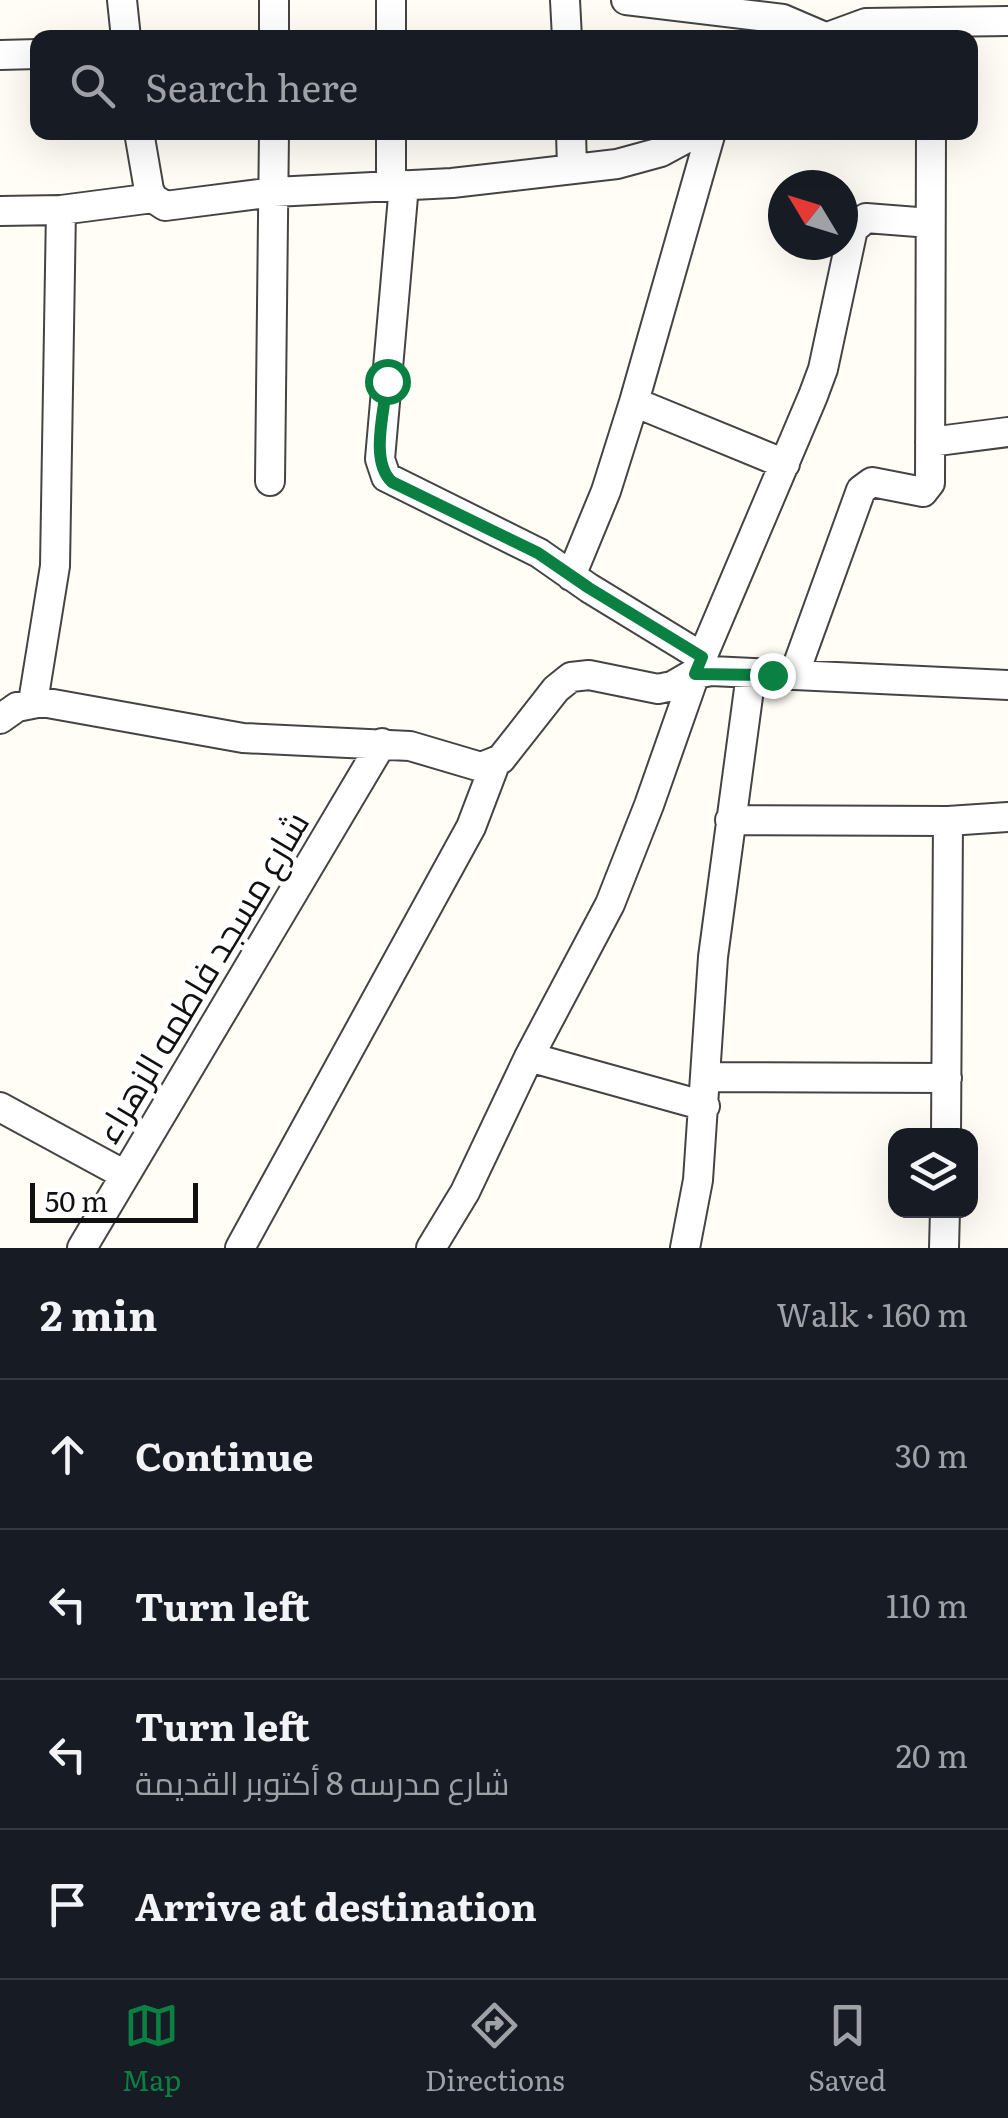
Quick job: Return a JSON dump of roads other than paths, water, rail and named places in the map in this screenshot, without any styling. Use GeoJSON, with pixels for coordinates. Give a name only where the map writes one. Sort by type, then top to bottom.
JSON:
{"type":"FeatureCollection","features":[{"type":"Feature","properties":{"kind":"street"},"geometry":{"type":"LineString","coordinates":[[122,0],[125,30]]}},
{"type":"Feature","properties":{"kind":"street"},"geometry":{"type":"LineString","coordinates":[[274,0],[274,30]]}},
{"type":"Feature","properties":{"kind":"street"},"geometry":{"type":"LineString","coordinates":[[391,0],[391,30]]}},
{"type":"Feature","properties":{"kind":"street"},"geometry":{"type":"LineString","coordinates":[[565,0],[566,30]]}},
{"type":"Feature","properties":{"kind":"street"},"geometry":{"type":"LineString","coordinates":[[626,0],[665,3],[727,17],[790,11],[816,30]]}},
{"type":"Feature","properties":{"kind":"street"},"geometry":{"type":"LineString","coordinates":[[836,30],[866,11],[934,30],[1008,21]]}},
{"type":"Feature","properties":{"kind":"street"},"geometry":{"type":"LineString","coordinates":[[0,55],[30,54]]}},
{"type":"Feature","properties":{"kind":"street"},"geometry":{"type":"LineString","coordinates":[[140,140],[149,190],[159,203],[172,206],[274,192],[452,183],[572,169],[639,159],[683,140]]}},
{"type":"Feature","properties":{"kind":"street"},"geometry":{"type":"LineString","coordinates":[[270,481],[274,140]]}},
{"type":"Feature","properties":{"kind":"street"},"geometry":{"type":"LineString","coordinates":[[392,140],[398,185],[382,468],[392,482],[523,544],[698,666],[751,674],[1008,685]]}},
{"type":"Feature","properties":{"kind":"street"},"geometry":{"type":"LineString","coordinates":[[570,140],[572,169]]}},
{"type":"Feature","properties":{"kind":"street"},"geometry":{"type":"LineString","coordinates":[[571,576],[606,491],[709,140]]}},
{"type":"Feature","properties":{"kind":"street"},"geometry":{"type":"LineString","coordinates":[[794,676],[861,490],[872,482],[926,491],[930,483],[932,140]]}},
{"type":"Feature","properties":{"kind":"street"},"geometry":{"type":"LineString","coordinates":[[0,210],[61,210],[153,198]]}},
{"type":"Feature","properties":{"kind":"street"},"geometry":{"type":"LineString","coordinates":[[34,702],[55,566],[61,210]]}},
{"type":"Feature","properties":{"kind":"street"},"geometry":{"type":"LineString","coordinates":[[431,1248],[465,1192],[528,1056],[610,904],[698,666],[823,369],[856,224],[870,218],[930,224]]}},
{"type":"Feature","properties":{"kind":"street"},"geometry":{"type":"LineString","coordinates":[[634,402],[785,464]]}},
{"type":"Feature","properties":{"kind":"street"},"geometry":{"type":"LineString","coordinates":[[930,442],[1008,432]]}},
{"type":"Feature","properties":{"kind":"street"},"geometry":{"type":"LineString","coordinates":[[240,1248],[471,827],[495,764],[556,689],[571,678],[589,676],[658,690],[698,666]]}},
{"type":"Feature","properties":{"kind":"street"},"geometry":{"type":"LineString","coordinates":[[684,1248],[698,1180],[713,958],[751,674]]}},
{"type":"Feature","properties":{"kind":"street"},"geometry":{"type":"LineString","coordinates":[[0,720],[16,707],[34,702],[244,738],[382,743],[440,753],[481,767],[495,764]]}},
{"type":"Feature","properties":{"kind":"street","name":"شارع مسجد فاطمه الزهراء"},"geometry":{"type":"LineString","coordinates":[[82,1248],[382,743]]}},
{"type":"Feature","properties":{"kind":"street"},"geometry":{"type":"LineString","coordinates":[[730,820],[948,822],[1008,817]]}},
{"type":"Feature","properties":{"kind":"street"},"geometry":{"type":"LineString","coordinates":[[946,1128],[948,822]]}},
{"type":"Feature","properties":{"kind":"street"},"geometry":{"type":"LineString","coordinates":[[528,1056],[705,1106]]}},
{"type":"Feature","properties":{"kind":"street"},"geometry":{"type":"LineString","coordinates":[[705,1077],[947,1078]]}},
{"type":"Feature","properties":{"kind":"street"},"geometry":{"type":"LineString","coordinates":[[0,1107],[125,1175]]}},
{"type":"Feature","properties":{"kind":"street"},"geometry":{"type":"LineString","coordinates":[[944,1248],[945,1218]]}}]}
